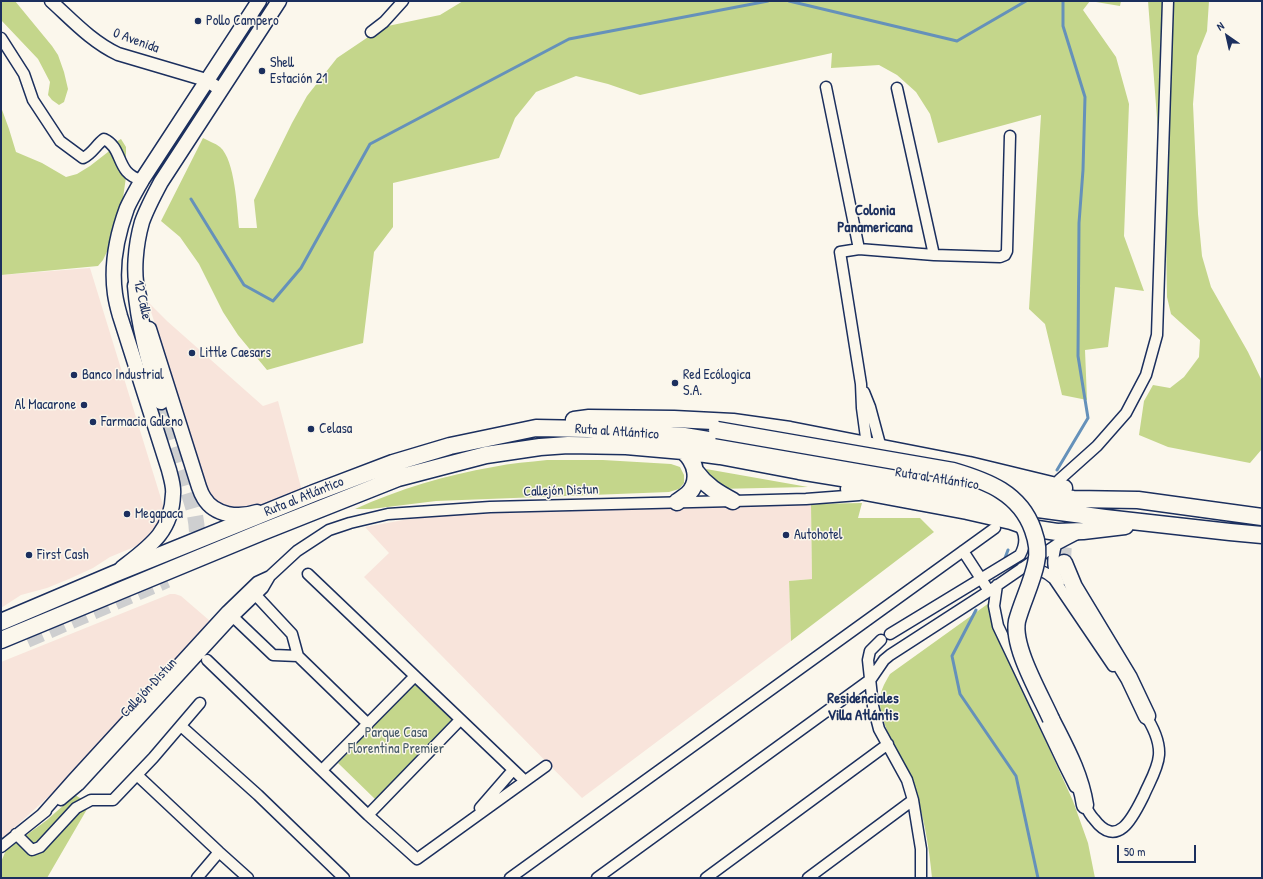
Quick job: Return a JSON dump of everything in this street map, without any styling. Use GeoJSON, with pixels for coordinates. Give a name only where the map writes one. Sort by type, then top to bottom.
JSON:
{"type":"FeatureCollection","features":[{"type":"Feature","properties":{"kind":"highway"},"geometry":{"type":"LineString","coordinates":[[136,286],[138,311],[143,339],[161,401]]}},
{"type":"Feature","properties":{"kind":"highway"},"geometry":{"type":"LineString","coordinates":[[536,428],[560,421],[589,418],[733,422],[790,430],[874,446],[969,465],[1057,486],[1138,500]]}},
{"type":"Feature","properties":{"kind":"highway"},"geometry":{"type":"LineString","coordinates":[[692,420],[717,430],[952,471],[978,479],[1010,496],[1023,509],[1029,518],[1035,534],[1038,549],[1036,564],[1017,622],[1016,627],[1018,644],[1077,773],[1082,787],[1085,804]]}},
{"type":"Feature","properties":{"kind":"highway","name":"Ruta al Atlántico"},"geometry":{"type":"LineString","coordinates":[[1,622],[114,574],[393,462],[457,445],[536,428],[588,429],[684,436],[959,484],[1014,490],[1073,499],[1138,500],[1262,517]]}},
{"type":"Feature","properties":{"kind":"highway","name":"Ruta al Atlántico"},"geometry":{"type":"LineString","coordinates":[[1,640],[262,532],[398,478],[486,455],[540,447],[568,445],[626,446],[683,451],[1008,505],[1105,518],[1262,535]]}},
{"type":"Feature","properties":{"kind":"highway"},"geometry":{"type":"LineString","coordinates":[[683,451],[692,460],[696,472],[702,481],[710,488],[733,502]]}},
{"type":"Feature","properties":{"kind":"highway"},"geometry":{"type":"LineString","coordinates":[[720,456],[746,468],[872,494],[967,511],[1015,522],[1031,528],[1057,532],[1160,524]]}},
{"type":"Feature","properties":{"kind":"highway"},"geometry":{"type":"LineString","coordinates":[[677,502],[688,495],[693,488],[696,480],[696,472]]}},
{"type":"Feature","properties":{"kind":"highway"},"geometry":{"type":"LineString","coordinates":[[1100,510],[1130,510],[1262,523]]}},
{"type":"Feature","properties":{"kind":"highway"},"geometry":{"type":"LineString","coordinates":[[1064,564],[1074,587],[1128,678],[1147,716]]}},
{"type":"Feature","properties":{"kind":"highway"},"geometry":{"type":"LineString","coordinates":[[1,650],[27,640]]}},
{"type":"Feature","properties":{"kind":"main road","name":"12 Calle"},"geometry":{"type":"LineString","coordinates":[[114,574],[143,552],[162,534],[172,508],[173,493],[170,470],[120,316],[115,295],[115,257],[123,223],[128,207],[142,180],[259,1]]}},
{"type":"Feature","properties":{"kind":"main road","name":"12 Calle"},"geometry":{"type":"LineString","coordinates":[[279,1],[161,182],[149,204],[142,222],[136,260],[136,286],[204,499],[216,510],[227,514],[236,515],[251,514],[303,498]]}},
{"type":"Feature","properties":{"kind":"main road"},"geometry":{"type":"LineString","coordinates":[[114,280],[123,276],[126,271],[132,239],[142,222]]}},
{"type":"Feature","properties":{"kind":"street","name":"0 Avenida"},"geometry":{"type":"LineString","coordinates":[[51,1],[85,32],[118,54],[206,80],[221,90]]}},
{"type":"Feature","properties":{"kind":"street"},"geometry":{"type":"LineString","coordinates":[[371,32],[384,22],[403,1]]}},
{"type":"Feature","properties":{"kind":"street"},"geometry":{"type":"LineString","coordinates":[[1059,480],[1097,446],[1126,413],[1146,376],[1157,335],[1168,1]]}},
{"type":"Feature","properties":{"kind":"street"},"geometry":{"type":"LineString","coordinates":[[1,38],[24,74],[33,100],[60,141],[83,158],[87,156],[104,139],[108,140],[113,146],[128,174],[135,179],[142,180]]}},
{"type":"Feature","properties":{"kind":"street"},"geometry":{"type":"LineString","coordinates":[[826,87],[859,250]]}},
{"type":"Feature","properties":{"kind":"street"},"geometry":{"type":"LineString","coordinates":[[898,88],[934,255]]}},
{"type":"Feature","properties":{"kind":"street"},"geometry":{"type":"LineString","coordinates":[[874,446],[870,407],[861,384],[839,254],[842,250],[859,250],[934,255],[1000,257],[1005,255],[1007,251],[1010,136]]}},
{"type":"Feature","properties":{"kind":"street","name":"Callejón Distun"},"geometry":{"type":"LineString","coordinates":[[1,847],[42,814],[73,779],[230,614],[253,592],[263,588],[270,576],[297,551],[329,530],[350,523],[388,514],[490,507],[733,502],[872,494]]}},
{"type":"Feature","properties":{"kind":"street"},"geometry":{"type":"LineString","coordinates":[[890,634],[1020,555],[1023,549],[1025,537],[1023,531],[1015,522]]}},
{"type":"Feature","properties":{"kind":"street"},"geometry":{"type":"LineString","coordinates":[[510,878],[995,528]]}},
{"type":"Feature","properties":{"kind":"street"},"geometry":{"type":"LineString","coordinates":[[597,878],[871,679],[884,660],[890,655],[1056,545],[1083,531]]}},
{"type":"Feature","properties":{"kind":"street"},"geometry":{"type":"LineString","coordinates":[[1056,545],[1052,560],[1055,574],[1060,586]]}},
{"type":"Feature","properties":{"kind":"street"},"geometry":{"type":"LineString","coordinates":[[963,551],[981,578],[993,588],[994,606],[998,626],[1064,765],[1093,819],[1100,826],[1109,831],[1118,830],[1127,826],[1134,816],[1157,767],[1159,755],[1158,740],[1154,729],[1147,716],[1060,586],[1047,573],[1039,569],[1029,567],[1022,568]]}},
{"type":"Feature","properties":{"kind":"street"},"geometry":{"type":"LineString","coordinates":[[308,574],[524,780]]}},
{"type":"Feature","properties":{"kind":"street"},"geometry":{"type":"LineString","coordinates":[[253,592],[292,634],[298,656],[368,724]]}},
{"type":"Feature","properties":{"kind":"street"},"geometry":{"type":"LineString","coordinates":[[230,614],[272,655],[298,656]]}},
{"type":"Feature","properties":{"kind":"street"},"geometry":{"type":"LineString","coordinates":[[890,655],[881,652],[878,648],[879,642],[870,650],[868,660],[873,706],[879,729],[907,780],[913,800],[920,849],[919,876]]}},
{"type":"Feature","properties":{"kind":"street"},"geometry":{"type":"LineString","coordinates":[[207,660],[368,815],[417,859],[524,780],[546,766]]}},
{"type":"Feature","properties":{"kind":"street"},"geometry":{"type":"LineString","coordinates":[[322,770],[415,676]]}},
{"type":"Feature","properties":{"kind":"street"},"geometry":{"type":"LineString","coordinates":[[16,834],[32,850],[40,847],[76,808],[90,800],[113,800],[181,726],[200,703]]}},
{"type":"Feature","properties":{"kind":"street"},"geometry":{"type":"LineString","coordinates":[[368,815],[460,720]]}},
{"type":"Feature","properties":{"kind":"street"},"geometry":{"type":"LineString","coordinates":[[181,726],[258,795],[344,878]]}},
{"type":"Feature","properties":{"kind":"street"},"geometry":{"type":"LineString","coordinates":[[706,878],[888,744]]}},
{"type":"Feature","properties":{"kind":"street"},"geometry":{"type":"LineString","coordinates":[[468,822],[513,770]]}},
{"type":"Feature","properties":{"kind":"street"},"geometry":{"type":"LineString","coordinates":[[137,775],[248,878]]}},
{"type":"Feature","properties":{"kind":"street"},"geometry":{"type":"LineString","coordinates":[[808,878],[913,800]]}},
{"type":"Feature","properties":{"kind":"street"},"geometry":{"type":"LineString","coordinates":[[197,878],[219,852]]}},
{"type":"Feature","properties":{"kind":"shaded area"},"geometry":{"type":"Polygon","coordinates":[[[90,268],[163,505],[162,524],[151,540],[110,557],[93,568],[69,579],[47,588],[21,595],[1,608],[1,275],[90,268]]]}},
{"type":"Feature","properties":{"kind":"shaded area"},"geometry":{"type":"Polygon","coordinates":[[[148,302],[167,321],[263,406],[278,401],[302,491],[266,505],[237,511],[217,505],[203,487],[177,394],[148,302]]]}},
{"type":"Feature","properties":{"kind":"shaded area"},"geometry":{"type":"Polygon","coordinates":[[[811,504],[812,579],[789,581],[791,641],[582,798],[364,577],[389,553],[365,527],[409,519],[468,514],[811,504]]]}},
{"type":"Feature","properties":{"kind":"shaded area"},"geometry":{"type":"Polygon","coordinates":[[[170,594],[181,596],[210,621],[84,764],[1,840],[1,662],[170,594]]]}},
{"type":"Feature","properties":{"kind":"green space"},"geometry":{"type":"Polygon","coordinates":[[[1,1],[15,1],[58,55],[68,89],[64,102],[59,105],[48,95],[50,82],[38,59],[1,20],[1,1]]]}},
{"type":"Feature","properties":{"kind":"green space"},"geometry":{"type":"Polygon","coordinates":[[[463,1],[1090,1],[1083,10],[1116,57],[1129,104],[1124,236],[1144,291],[1115,287],[1108,347],[1085,350],[1087,400],[1062,395],[1045,324],[1029,309],[1041,115],[938,143],[930,114],[916,92],[897,75],[879,65],[831,68],[832,53],[640,95],[608,84],[576,76],[536,92],[515,118],[499,158],[393,183],[393,227],[374,252],[363,343],[267,370],[238,335],[223,312],[199,264],[180,237],[161,221],[203,138],[220,147],[225,153],[229,162],[236,197],[239,228],[257,228],[254,200],[307,96],[337,58],[383,27],[440,15],[463,1]]]}},
{"type":"Feature","properties":{"kind":"green space"},"geometry":{"type":"Polygon","coordinates":[[[1090,1],[1121,1],[1120,6],[1090,1]]]}},
{"type":"Feature","properties":{"kind":"green space"},"geometry":{"type":"Polygon","coordinates":[[[1148,1],[1209,1],[1207,31],[1197,56],[1193,104],[1198,214],[1202,256],[1211,287],[1248,352],[1262,381],[1262,449],[1250,463],[1168,447],[1139,435],[1144,401],[1153,385],[1170,388],[1184,377],[1199,357],[1200,340],[1171,314],[1167,297],[1166,235],[1148,1]]]}},
{"type":"Feature","properties":{"kind":"green space"},"geometry":{"type":"Polygon","coordinates":[[[1,107],[16,152],[42,163],[66,177],[77,174],[90,166],[108,152],[112,144],[121,139],[126,147],[126,177],[123,198],[111,243],[103,260],[98,266],[1,275],[1,107]]]}},
{"type":"Feature","properties":{"kind":"green space"},"geometry":{"type":"Polygon","coordinates":[[[547,460],[603,460],[671,464],[680,467],[684,475],[684,483],[679,489],[669,492],[436,501],[371,509],[355,509],[406,489],[475,470],[547,460]]]}},
{"type":"Feature","properties":{"kind":"green space"},"geometry":{"type":"Polygon","coordinates":[[[706,469],[808,487],[717,489],[706,469]]]}},
{"type":"Feature","properties":{"kind":"green space"},"geometry":{"type":"Polygon","coordinates":[[[862,503],[858,518],[920,518],[934,532],[791,641],[789,581],[812,579],[811,504],[862,503]]]}},
{"type":"Feature","properties":{"kind":"green space"},"geometry":{"type":"Polygon","coordinates":[[[989,603],[993,625],[1073,801],[1088,843],[1095,878],[932,878],[928,842],[920,808],[909,775],[885,725],[880,705],[880,696],[890,674],[989,603]]]}},
{"type":"Feature","properties":{"kind":"green space","name":"Parque Casa Florentina Premier"},"geometry":{"type":"Polygon","coordinates":[[[416,683],[455,720],[376,800],[338,763],[416,683]]]}},
{"type":"Feature","properties":{"kind":"green space"},"geometry":{"type":"Polygon","coordinates":[[[75,795],[90,804],[47,878],[1,878],[1,862],[6,850],[47,820],[75,795]]]}},
{"type":"Feature","properties":{"kind":"waterway"},"geometry":{"type":"LineString","coordinates":[[191,199],[244,285],[273,301],[301,268],[370,144],[569,39],[768,1]]}},
{"type":"Feature","properties":{"kind":"waterway"},"geometry":{"type":"LineString","coordinates":[[789,1],[957,41],[1026,1]]}},
{"type":"Feature","properties":{"kind":"waterway"},"geometry":{"type":"LineString","coordinates":[[1057,470],[1088,418],[1078,356],[1079,223],[1083,170],[1085,97],[1063,26],[1063,1]]}},
{"type":"Feature","properties":{"kind":"waterway"},"geometry":{"type":"LineString","coordinates":[[1005,558],[1008,550]]}},
{"type":"Feature","properties":{"kind":"waterway"},"geometry":{"type":"LineString","coordinates":[[976,610],[952,656],[960,694],[1016,776],[1038,878]]}},
{"type":"Feature","properties":{"kind":"tunnel"},"geometry":{"type":"LineString","coordinates":[[161,401],[194,510],[197,532],[197,542],[194,553]]}},
{"type":"Feature","properties":{"kind":"tunnel"},"geometry":{"type":"LineString","coordinates":[[1064,563],[1064,545],[1072,528]]}},
{"type":"Feature","properties":{"kind":"tunnel"},"geometry":{"type":"LineString","coordinates":[[27,640],[167,580]]}},
{"type":"Feature","properties":{"kind":"place","name":"Pollo Campero"},"geometry":{"type":"Point","coordinates":[198,21]}},
{"type":"Feature","properties":{"kind":"place","name":"Shell Estación 21"},"geometry":{"type":"Point","coordinates":[262,71]}},
{"type":"Feature","properties":{"kind":"place","name":"Little Caesars"},"geometry":{"type":"Point","coordinates":[192,353]}},
{"type":"Feature","properties":{"kind":"place","name":"Banco Industrial"},"geometry":{"type":"Point","coordinates":[74,375]}},
{"type":"Feature","properties":{"kind":"place","name":"Red Ecólogica S.A."},"geometry":{"type":"Point","coordinates":[675,383]}},
{"type":"Feature","properties":{"kind":"place","name":"Al Macarone"},"geometry":{"type":"Point","coordinates":[84,405]}},
{"type":"Feature","properties":{"kind":"place","name":"Farmacia Galeno"},"geometry":{"type":"Point","coordinates":[93,422]}},
{"type":"Feature","properties":{"kind":"place","name":"Celasa"},"geometry":{"type":"Point","coordinates":[311,429]}},
{"type":"Feature","properties":{"kind":"place","name":"Megapaca"},"geometry":{"type":"Point","coordinates":[127,514]}},
{"type":"Feature","properties":{"kind":"place","name":"Autohotel"},"geometry":{"type":"Point","coordinates":[786,535]}},
{"type":"Feature","properties":{"kind":"place","name":"First Cash"},"geometry":{"type":"Point","coordinates":[29,555]}},
{"type":"Feature","properties":{"kind":"district","name":"Colonia Panamericana"},"geometry":{"type":"Point","coordinates":[875,220]}},
{"type":"Feature","properties":{"kind":"district","name":"Residenciales Villa Atlántis"},"geometry":{"type":"Point","coordinates":[863,708]}}]}
